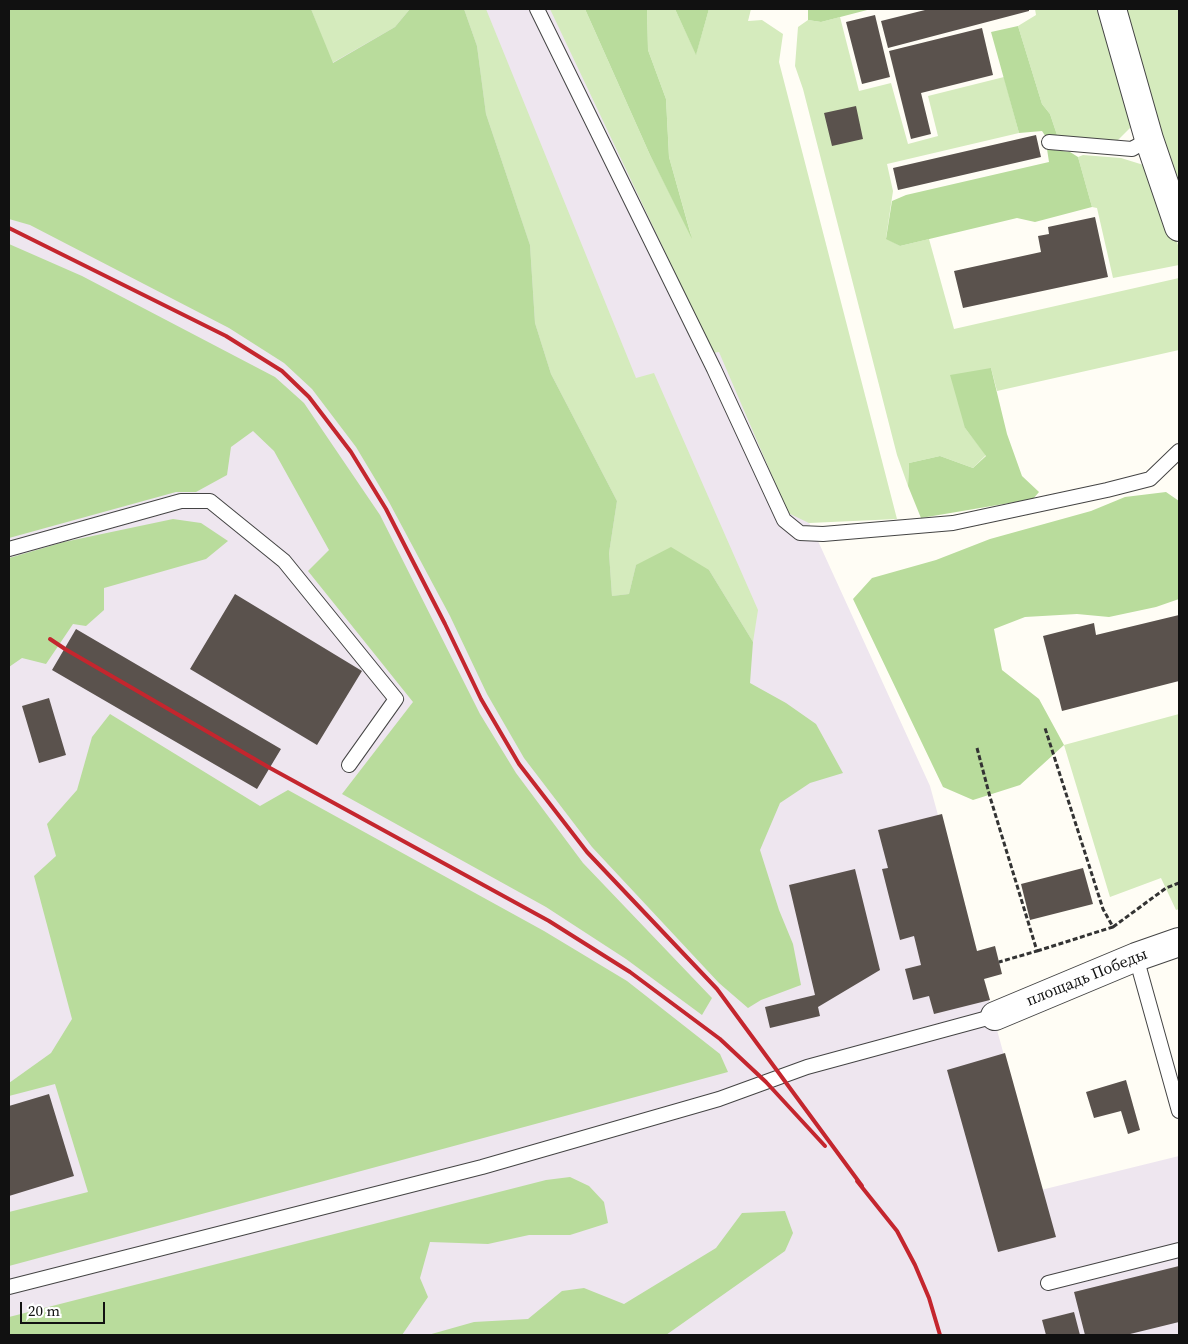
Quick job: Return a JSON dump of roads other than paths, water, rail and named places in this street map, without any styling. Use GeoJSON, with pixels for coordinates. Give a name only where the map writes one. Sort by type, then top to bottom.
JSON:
{"type":"FeatureCollection","features":[{"type":"Feature","properties":{"kind":"street"},"geometry":{"type":"LineString","coordinates":[[1112,9],[1149,139],[1179,227]]}},
{"type":"Feature","properties":{"kind":"street","name":"площадь Победы"},"geometry":{"type":"LineString","coordinates":[[995,1016],[1136,957],[1179,942]]}},
{"type":"Feature","properties":{"kind":"lane"},"geometry":{"type":"LineString","coordinates":[[536,9],[714,369],[784,520],[800,533],[823,534],[953,523],[1107,490],[1150,478],[1179,451]]}},
{"type":"Feature","properties":{"kind":"lane"},"geometry":{"type":"LineString","coordinates":[[1049,142],[1132,149],[1149,139]]}},
{"type":"Feature","properties":{"kind":"lane"},"geometry":{"type":"LineString","coordinates":[[9,549],[181,501],[210,501],[284,561],[396,699],[348,765]]}},
{"type":"Feature","properties":{"kind":"lane"},"geometry":{"type":"LineString","coordinates":[[1136,957],[1179,1111]]}},
{"type":"Feature","properties":{"kind":"lane"},"geometry":{"type":"LineString","coordinates":[[9,1287],[482,1167],[719,1099],[807,1067],[995,1016]]}},
{"type":"Feature","properties":{"kind":"lane"},"geometry":{"type":"LineString","coordinates":[[1048,1283],[1179,1250]]}},
{"type":"Feature","properties":{"kind":"railway"},"geometry":{"type":"LineString","coordinates":[[9,228],[226,336],[282,371],[309,397],[351,452],[386,509],[481,699],[519,764],[587,852],[717,989],[862,1186]]}},
{"type":"Feature","properties":{"kind":"railway"},"geometry":{"type":"LineString","coordinates":[[50,639],[270,768],[549,921],[630,972],[720,1039],[766,1082],[825,1146]]}},
{"type":"Feature","properties":{"kind":"railway"},"geometry":{"type":"LineString","coordinates":[[857,1181],[897,1231],[915,1265],[929,1298],[940,1335]]}}]}
